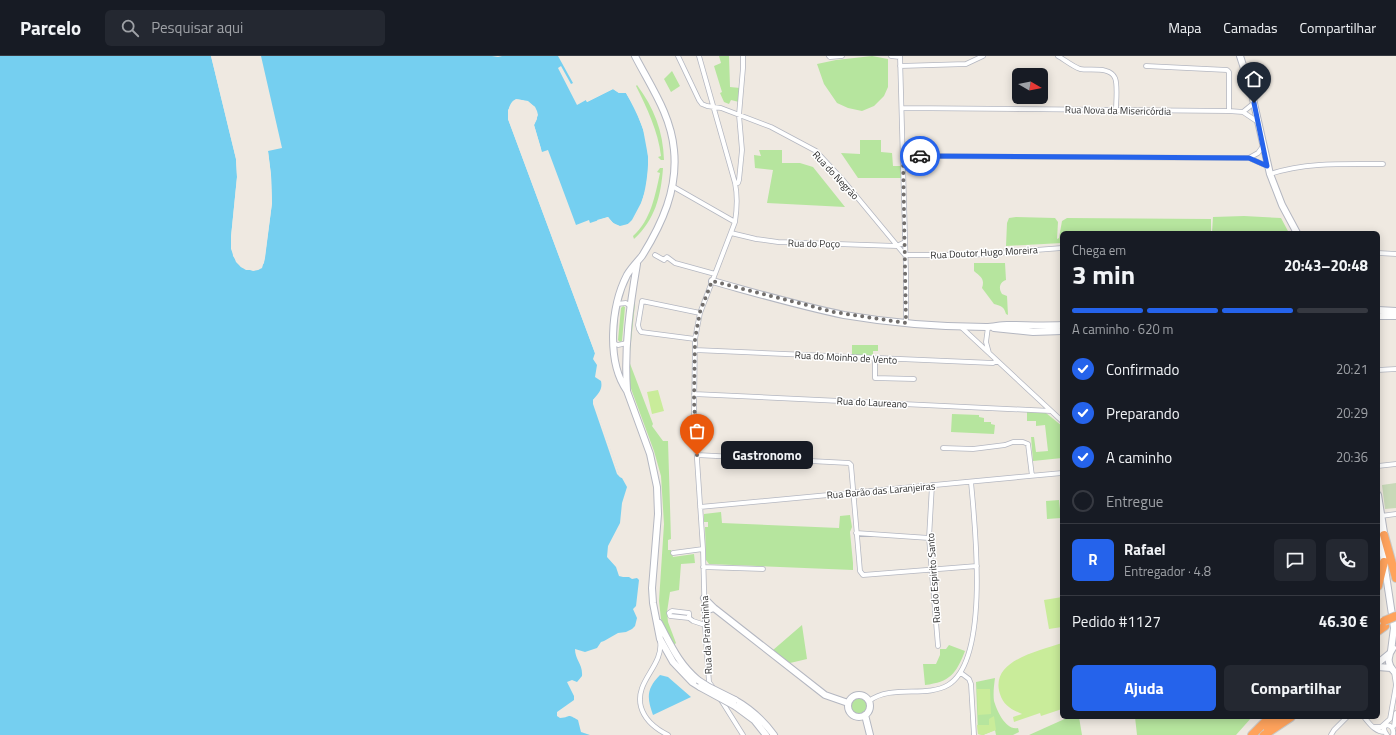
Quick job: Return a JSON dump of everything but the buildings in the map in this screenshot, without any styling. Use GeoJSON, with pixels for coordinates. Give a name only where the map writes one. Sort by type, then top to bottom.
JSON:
{"type":"FeatureCollection","features":[{"type":"Feature","properties":{"kind":"highway"},"geometry":{"type":"LineString","coordinates":[[1384,535],[1396,578]]}},
{"type":"Feature","properties":{"kind":"highway"},"geometry":{"type":"LineString","coordinates":[[1380,578],[1384,562]]}},
{"type":"Feature","properties":{"kind":"highway"},"geometry":{"type":"LineString","coordinates":[[1381,626],[1396,616]]}},
{"type":"Feature","properties":{"kind":"highway"},"geometry":{"type":"LineString","coordinates":[[1381,626],[1396,622]]}},
{"type":"Feature","properties":{"kind":"highway"},"geometry":{"type":"LineString","coordinates":[[1252,735],[1268,719]]}},
{"type":"Feature","properties":{"kind":"highway"},"geometry":{"type":"LineString","coordinates":[[1263,735],[1277,719]]}},
{"type":"Feature","properties":{"kind":"highway"},"geometry":{"type":"LineString","coordinates":[[1263,735],[1288,719]]}},
{"type":"Feature","properties":{"kind":"main road"},"geometry":{"type":"LineString","coordinates":[[627,391],[622,385],[618,374],[613,343],[617,304],[621,288],[628,274],[637,263],[663,217],[669,201],[674,176],[674,150],[670,130],[658,98],[635,56]]}},
{"type":"Feature","properties":{"kind":"main road"},"geometry":{"type":"LineString","coordinates":[[1240,56],[1254,103],[1267,166],[1282,205],[1296,231]]}},
{"type":"Feature","properties":{"kind":"main road"},"geometry":{"type":"LineString","coordinates":[[637,263],[630,306],[625,368],[627,391],[650,454],[657,487],[658,514],[652,588],[653,603],[660,639],[673,662],[692,682],[750,709],[760,718],[774,735]]}},
{"type":"Feature","properties":{"kind":"main road"},"geometry":{"type":"LineString","coordinates":[[712,281],[838,313],[906,323],[988,327],[1013,331],[1060,331]]}},
{"type":"Feature","properties":{"kind":"main road"},"geometry":{"type":"LineString","coordinates":[[1380,310],[1396,311]]}},
{"type":"Feature","properties":{"kind":"main road"},"geometry":{"type":"LineString","coordinates":[[1380,316],[1396,316]]}},
{"type":"Feature","properties":{"kind":"main road"},"geometry":{"type":"LineString","coordinates":[[988,327],[1007,325],[1060,325]]}},
{"type":"Feature","properties":{"kind":"main road"},"geometry":{"type":"LineString","coordinates":[[1380,509],[1396,616]]}},
{"type":"Feature","properties":{"kind":"main road"},"geometry":{"type":"LineString","coordinates":[[1380,535],[1394,628],[1392,650],[1388,659],[1393,671]]}},
{"type":"Feature","properties":{"kind":"main road"},"geometry":{"type":"LineString","coordinates":[[704,598],[714,608],[825,695],[848,703]]}},
{"type":"Feature","properties":{"kind":"main road"},"geometry":{"type":"LineString","coordinates":[[705,611],[714,608]]}},
{"type":"Feature","properties":{"kind":"main road"},"geometry":{"type":"LineString","coordinates":[[656,618],[677,658],[688,671],[698,680],[735,703],[754,720],[766,735]]}},
{"type":"Feature","properties":{"kind":"main road"},"geometry":{"type":"LineString","coordinates":[[1380,661],[1392,650]]}},
{"type":"Feature","properties":{"kind":"main road"},"geometry":{"type":"LineString","coordinates":[[1380,668],[1393,671]]}},
{"type":"Feature","properties":{"kind":"main road"},"geometry":{"type":"LineString","coordinates":[[858,695],[865,696],[869,701],[870,709],[866,715],[860,717],[852,714],[848,710],[848,703],[851,698],[858,695]]}},
{"type":"Feature","properties":{"kind":"main road"},"geometry":{"type":"LineString","coordinates":[[866,715],[870,735]]}},
{"type":"Feature","properties":{"kind":"street","name":"Rua do Negrão"},"geometry":{"type":"LineString","coordinates":[[678,56],[702,104],[721,108],[771,127],[819,154],[842,179],[905,255]]}},
{"type":"Feature","properties":{"kind":"street"},"geometry":{"type":"LineString","coordinates":[[699,56],[735,184]]}},
{"type":"Feature","properties":{"kind":"street"},"geometry":{"type":"LineString","coordinates":[[735,184],[739,180],[742,150],[739,115],[743,56]]}},
{"type":"Feature","properties":{"kind":"street"},"geometry":{"type":"LineString","coordinates":[[830,57],[842,56]]}},
{"type":"Feature","properties":{"kind":"street"},"geometry":{"type":"LineString","coordinates":[[891,56],[900,56],[906,323]]}},
{"type":"Feature","properties":{"kind":"street"},"geometry":{"type":"LineString","coordinates":[[900,66],[966,64],[983,56]]}},
{"type":"Feature","properties":{"kind":"street"},"geometry":{"type":"LineString","coordinates":[[1058,56],[1081,69],[1108,71],[1113,74],[1116,80],[1116,110]]}},
{"type":"Feature","properties":{"kind":"street"},"geometry":{"type":"LineString","coordinates":[[1146,66],[1227,70],[1229,73],[1229,111]]}},
{"type":"Feature","properties":{"kind":"street"},"geometry":{"type":"LineString","coordinates":[[1243,112],[1254,103]]}},
{"type":"Feature","properties":{"kind":"street","name":"Rua Nova da Misericórdia"},"geometry":{"type":"LineString","coordinates":[[902,108],[1229,111],[1243,112],[1258,122]]}},
{"type":"Feature","properties":{"kind":"street"},"geometry":{"type":"LineString","coordinates":[[1249,158],[1258,153],[1263,146]]}},
{"type":"Feature","properties":{"kind":"street"},"geometry":{"type":"LineString","coordinates":[[903,156],[1249,158],[1267,166]]}},
{"type":"Feature","properties":{"kind":"street"},"geometry":{"type":"LineString","coordinates":[[1270,174],[1297,167],[1318,165],[1383,164]]}},
{"type":"Feature","properties":{"kind":"street","name":"Rua da Pranchinha"},"geometry":{"type":"LineString","coordinates":[[735,184],[737,208],[735,222],[700,312],[695,339],[694,394],[709,682],[743,735]]}},
{"type":"Feature","properties":{"kind":"street"},"geometry":{"type":"LineString","coordinates":[[672,186],[735,222]]}},
{"type":"Feature","properties":{"kind":"street","name":"Rua do Poço"},"geometry":{"type":"LineString","coordinates":[[731,233],[778,242],[897,246]]}},
{"type":"Feature","properties":{"kind":"street"},"geometry":{"type":"LineString","coordinates":[[897,246],[905,242]]}},
{"type":"Feature","properties":{"kind":"street","name":"Rua Doutor Hugo Moreira"},"geometry":{"type":"LineString","coordinates":[[905,255],[971,255],[1060,248]]}},
{"type":"Feature","properties":{"kind":"street"},"geometry":{"type":"LineString","coordinates":[[1380,253],[1396,254]]}},
{"type":"Feature","properties":{"kind":"street"},"geometry":{"type":"LineString","coordinates":[[655,255],[664,260],[667,257],[675,263],[715,274]]}},
{"type":"Feature","properties":{"kind":"street"},"geometry":{"type":"LineString","coordinates":[[695,339],[641,332],[638,325],[642,300],[700,312]]}},
{"type":"Feature","properties":{"kind":"street"},"geometry":{"type":"LineString","coordinates":[[617,304],[626,303],[630,306]]}},
{"type":"Feature","properties":{"kind":"street"},"geometry":{"type":"LineString","coordinates":[[960,326],[1060,419]]}},
{"type":"Feature","properties":{"kind":"street"},"geometry":{"type":"LineString","coordinates":[[988,327],[986,342],[989,353]]}},
{"type":"Feature","properties":{"kind":"street"},"geometry":{"type":"LineString","coordinates":[[613,343],[618,345],[627,343]]}},
{"type":"Feature","properties":{"kind":"street","name":"Rua do Moinho de Vento"},"geometry":{"type":"LineString","coordinates":[[695,350],[875,359],[993,363],[997,361]]}},
{"type":"Feature","properties":{"kind":"street"},"geometry":{"type":"LineString","coordinates":[[875,359],[875,378],[914,379]]}},
{"type":"Feature","properties":{"kind":"street"},"geometry":{"type":"LineString","coordinates":[[1380,370],[1396,369]]}},
{"type":"Feature","properties":{"kind":"street","name":"Rua do Laureano"},"geometry":{"type":"LineString","coordinates":[[694,394],[1051,411]]}},
{"type":"Feature","properties":{"kind":"street"},"geometry":{"type":"LineString","coordinates":[[943,448],[973,449],[1004,445],[1013,442],[1023,442],[1028,444],[1032,476]]}},
{"type":"Feature","properties":{"kind":"street"},"geometry":{"type":"LineString","coordinates":[[697,455],[847,462],[851,465],[856,533],[861,574],[867,575],[977,566]]}},
{"type":"Feature","properties":{"kind":"street"},"geometry":{"type":"LineString","coordinates":[[1380,466],[1396,464]]}},
{"type":"Feature","properties":{"kind":"street","name":"Rua Barão das Laranjeiras"},"geometry":{"type":"LineString","coordinates":[[700,507],[1060,473]]}},
{"type":"Feature","properties":{"kind":"street"},"geometry":{"type":"LineString","coordinates":[[869,701],[881,694],[942,688],[952,682],[960,673],[973,638],[977,566],[971,482]]}},
{"type":"Feature","properties":{"kind":"street","name":"Rua do Espirito Santo"},"geometry":{"type":"LineString","coordinates":[[932,485],[929,538],[938,646]]}},
{"type":"Feature","properties":{"kind":"street"},"geometry":{"type":"LineString","coordinates":[[1381,516],[1396,514]]}},
{"type":"Feature","properties":{"kind":"street"},"geometry":{"type":"LineString","coordinates":[[856,533],[929,538]]}},
{"type":"Feature","properties":{"kind":"street"},"geometry":{"type":"LineString","coordinates":[[673,553],[703,549]]}},
{"type":"Feature","properties":{"kind":"street"},"geometry":{"type":"LineString","coordinates":[[703,567],[764,569]]}},
{"type":"Feature","properties":{"kind":"street"},"geometry":{"type":"LineString","coordinates":[[689,618],[705,625]]}},
{"type":"Feature","properties":{"kind":"street"},"geometry":{"type":"LineString","coordinates":[[660,639],[660,653],[657,662],[642,687],[640,703],[645,718],[668,735]]}},
{"type":"Feature","properties":{"kind":"street"},"geometry":{"type":"LineString","coordinates":[[1393,671],[1396,685],[1390,719],[1396,730],[1393,735]]}},
{"type":"Feature","properties":{"kind":"street"},"geometry":{"type":"LineString","coordinates":[[960,673],[969,679],[971,684],[974,735]]}},
{"type":"Feature","properties":{"kind":"street"},"geometry":{"type":"LineString","coordinates":[[1392,725],[1396,713]]}},
{"type":"Feature","properties":{"kind":"street"},"geometry":{"type":"LineString","coordinates":[[1331,735],[1345,719]]}},
{"type":"Feature","properties":{"kind":"street"},"geometry":{"type":"LineString","coordinates":[[1366,719],[1372,727],[1379,732],[1386,734],[1386,727],[1392,725]]}},
{"type":"Feature","properties":{"kind":"street"},"geometry":{"type":"LineString","coordinates":[[1372,727],[1381,727],[1390,719]]}},
{"type":"Feature","properties":{"kind":"green space"},"geometry":{"type":"Polygon","coordinates":[[[719,56],[729,56],[730,87],[740,88],[739,102],[731,100],[729,104],[724,102],[720,93],[722,92],[714,66],[721,63],[719,56]]]}},
{"type":"Feature","properties":{"kind":"green space"},"geometry":{"type":"Polygon","coordinates":[[[872,56],[888,59],[888,87],[884,96],[874,106],[862,111],[848,108],[837,103],[824,84],[817,64],[836,60],[872,56]]]}},
{"type":"Feature","properties":{"kind":"green space"},"geometry":{"type":"Polygon","coordinates":[[[672,71],[680,86],[671,92],[664,79],[672,71]]]}},
{"type":"Feature","properties":{"kind":"green space"},"geometry":{"type":"Polygon","coordinates":[[[637,85],[653,111],[660,130],[664,160],[661,160],[658,157],[661,156],[655,129],[636,86],[637,85]]]}},
{"type":"Feature","properties":{"kind":"green space"},"geometry":{"type":"Polygon","coordinates":[[[860,140],[881,140],[881,152],[892,153],[893,166],[901,166],[901,178],[858,178],[841,153],[860,154],[860,140]]]}},
{"type":"Feature","properties":{"kind":"green space"},"geometry":{"type":"Polygon","coordinates":[[[759,150],[782,150],[782,163],[800,163],[813,167],[845,207],[767,203],[773,170],[755,168],[754,155],[761,156],[759,150]]]}},
{"type":"Feature","properties":{"kind":"green space"},"geometry":{"type":"Polygon","coordinates":[[[660,168],[663,168],[661,188],[656,207],[647,224],[634,239],[633,236],[644,223],[651,207],[660,173],[657,172],[660,168]]]}},
{"type":"Feature","properties":{"kind":"green space"},"geometry":{"type":"Polygon","coordinates":[[[1244,216],[1281,218],[1288,231],[1212,231],[1213,217],[1244,216]]]}},
{"type":"Feature","properties":{"kind":"green space"},"geometry":{"type":"Polygon","coordinates":[[[1009,218],[1055,218],[1058,222],[1057,239],[1059,238],[1060,232],[1060,243],[1006,246],[1007,223],[1009,218]]]}},
{"type":"Feature","properties":{"kind":"green space"},"geometry":{"type":"Polygon","coordinates":[[[1067,218],[1211,219],[1211,231],[1060,231],[1062,221],[1067,218]]]}},
{"type":"Feature","properties":{"kind":"green space"},"geometry":{"type":"Polygon","coordinates":[[[974,263],[1005,263],[1006,280],[1002,282],[1000,287],[1002,294],[1007,296],[1008,315],[1002,307],[994,304],[982,288],[983,280],[974,271],[974,263]]]}},
{"type":"Feature","properties":{"kind":"green space"},"geometry":{"type":"Polygon","coordinates":[[[632,303],[635,304],[629,361],[653,424],[652,426],[663,441],[668,441],[671,539],[668,540],[668,550],[671,550],[673,557],[694,554],[695,563],[681,564],[679,590],[670,592],[667,612],[668,622],[676,643],[674,645],[661,619],[659,601],[664,524],[661,476],[654,451],[630,386],[627,371],[632,303]]]}},
{"type":"Feature","properties":{"kind":"green space"},"geometry":{"type":"Polygon","coordinates":[[[623,306],[625,307],[622,341],[620,342],[618,340],[621,308],[623,306]]]}},
{"type":"Feature","properties":{"kind":"green space"},"geometry":{"type":"Polygon","coordinates":[[[852,345],[878,345],[878,351],[873,351],[873,356],[852,355],[852,345]]]}},
{"type":"Feature","properties":{"kind":"green space"},"geometry":{"type":"Polygon","coordinates":[[[658,390],[664,411],[652,414],[647,392],[658,390]]]}},
{"type":"Feature","properties":{"kind":"green space"},"geometry":{"type":"Polygon","coordinates":[[[1027,412],[1046,413],[1060,424],[1060,458],[1033,461],[1031,437],[1034,437],[1036,452],[1048,451],[1045,425],[1036,426],[1036,421],[1027,421],[1027,412]]]}},
{"type":"Feature","properties":{"kind":"green space"},"geometry":{"type":"Polygon","coordinates":[[[952,414],[979,415],[979,417],[984,418],[984,422],[991,422],[991,424],[995,425],[994,434],[951,432],[952,414]]]}},
{"type":"Feature","properties":{"kind":"green space"},"geometry":{"type":"Polygon","coordinates":[[[1396,483],[1396,508],[1385,509],[1382,485],[1396,483]]]}},
{"type":"Feature","properties":{"kind":"green space"},"geometry":{"type":"Polygon","coordinates":[[[1059,500],[1060,518],[1047,519],[1046,501],[1059,500]]]}},
{"type":"Feature","properties":{"kind":"green space"},"geometry":{"type":"Polygon","coordinates":[[[721,512],[722,523],[839,528],[840,516],[850,515],[852,527],[850,532],[853,570],[709,564],[706,560],[705,527],[708,527],[708,522],[704,522],[704,514],[721,512]]]}},
{"type":"Feature","properties":{"kind":"green space"},"geometry":{"type":"Polygon","coordinates":[[[1060,597],[1060,627],[1049,629],[1044,600],[1060,597]]]}},
{"type":"Feature","properties":{"kind":"green space"},"geometry":{"type":"Polygon","coordinates":[[[802,625],[807,659],[790,663],[773,650],[802,625]]]}},
{"type":"Feature","properties":{"kind":"green space"},"geometry":{"type":"Polygon","coordinates":[[[1060,644],[1060,710],[1041,716],[1040,713],[1014,722],[1013,717],[1022,714],[1008,707],[1003,701],[1000,694],[999,682],[1002,673],[1009,665],[1030,654],[1060,644]]]}},
{"type":"Feature","properties":{"kind":"green space"},"geometry":{"type":"Polygon","coordinates":[[[949,645],[965,651],[955,671],[951,676],[941,682],[925,685],[923,664],[936,664],[940,655],[940,649],[946,649],[949,645]]]}},
{"type":"Feature","properties":{"kind":"green space"},"geometry":{"type":"Polygon","coordinates":[[[995,678],[994,701],[997,710],[1006,723],[1014,728],[1018,728],[1019,732],[1013,735],[996,735],[995,730],[983,735],[978,734],[976,682],[995,678]]]}},
{"type":"Feature","properties":{"kind":"green space"},"geometry":{"type":"Polygon","coordinates":[[[977,689],[990,689],[991,714],[978,715],[977,689]]]}},
{"type":"Feature","properties":{"kind":"green space"},"geometry":{"type":"Polygon","coordinates":[[[859,698],[865,700],[867,706],[865,712],[859,714],[853,712],[851,706],[853,700],[859,698]]]}},
{"type":"Feature","properties":{"kind":"green space"},"geometry":{"type":"Polygon","coordinates":[[[994,716],[996,730],[983,735],[978,734],[977,725],[989,725],[989,719],[994,716]]]}},
{"type":"Feature","properties":{"kind":"green space"},"geometry":{"type":"Polygon","coordinates":[[[1065,719],[1079,719],[1082,735],[1029,735],[1065,719]]]}},
{"type":"Feature","properties":{"kind":"green space"},"geometry":{"type":"Polygon","coordinates":[[[1135,719],[1250,719],[1236,735],[1137,735],[1135,719]]]}},
{"type":"Feature","properties":{"kind":"water"},"geometry":{"type":"Polygon","coordinates":[[[0,56],[211,56],[236,159],[237,177],[231,237],[233,256],[241,267],[246,270],[258,270],[264,263],[272,203],[268,151],[282,148],[261,56],[558,56],[573,83],[571,84],[561,66],[558,68],[577,105],[586,100],[587,102],[613,89],[619,93],[626,93],[638,116],[644,132],[648,148],[648,164],[646,185],[640,207],[630,223],[623,226],[616,225],[608,217],[590,223],[589,220],[576,225],[548,150],[542,152],[534,125],[537,119],[535,107],[519,99],[512,102],[508,111],[508,119],[595,353],[593,359],[597,365],[595,377],[601,381],[601,387],[600,392],[593,400],[620,477],[627,487],[622,503],[620,523],[608,546],[607,557],[616,567],[619,576],[629,577],[632,579],[637,578],[639,580],[636,606],[633,609],[637,618],[635,626],[626,632],[618,633],[601,642],[597,648],[585,652],[575,649],[582,676],[577,682],[572,680],[567,682],[574,696],[574,700],[557,712],[557,716],[560,718],[570,716],[578,720],[581,732],[590,735],[0,735],[0,56]]]}},
{"type":"Feature","properties":{"kind":"water"},"geometry":{"type":"Polygon","coordinates":[[[660,675],[668,677],[691,697],[653,715],[649,694],[652,685],[660,675]]]}},
{"type":"Feature","properties":{"kind":"pier"},"geometry":{"type":"Polygon","coordinates":[[[211,56],[214,56],[238,159],[239,177],[233,248],[238,261],[243,266],[253,269],[257,269],[260,266],[263,258],[270,203],[268,151],[272,203],[265,258],[262,268],[258,270],[253,271],[241,267],[236,262],[231,249],[237,177],[236,159],[211,56]]]}},
{"type":"Feature","properties":{"kind":"pier"},"geometry":{"type":"Polygon","coordinates":[[[612,87],[620,91],[628,91],[643,123],[650,151],[650,174],[643,204],[633,221],[629,225],[622,228],[614,226],[607,219],[598,222],[597,220],[608,217],[613,223],[620,226],[628,224],[632,220],[641,203],[646,189],[648,156],[643,129],[635,108],[626,93],[619,93],[613,89],[587,102],[586,100],[612,87]]]}},
{"type":"Feature","properties":{"kind":"pier"},"geometry":{"type":"Polygon","coordinates":[[[516,99],[528,101],[537,111],[538,115],[534,125],[541,149],[539,149],[532,126],[536,115],[531,105],[520,101],[514,103],[510,110],[510,118],[597,352],[596,356],[508,119],[508,110],[513,101],[516,99]]]}},
{"type":"Feature","properties":{"kind":"pier"},"geometry":{"type":"Polygon","coordinates":[[[599,395],[600,396],[595,401],[595,404],[619,473],[625,479],[617,474],[593,404],[593,400],[599,395]]]}},
{"type":"Feature","properties":{"kind":"way so far"},"geometry":{"type":"LineString","coordinates":[[697,455],[694,414],[695,339],[700,312],[712,281],[845,315],[906,323],[903,156],[920,156]]}},
{"type":"Feature","properties":{"kind":"place","name":"Gastronomo"},"geometry":{"type":"Point","coordinates":[697,455]}},
{"type":"Feature","properties":{"kind":"route"},"geometry":{"type":"LineString","coordinates":[[920,156],[971,155],[1249,158],[1267,166],[1254,103]]}}]}
